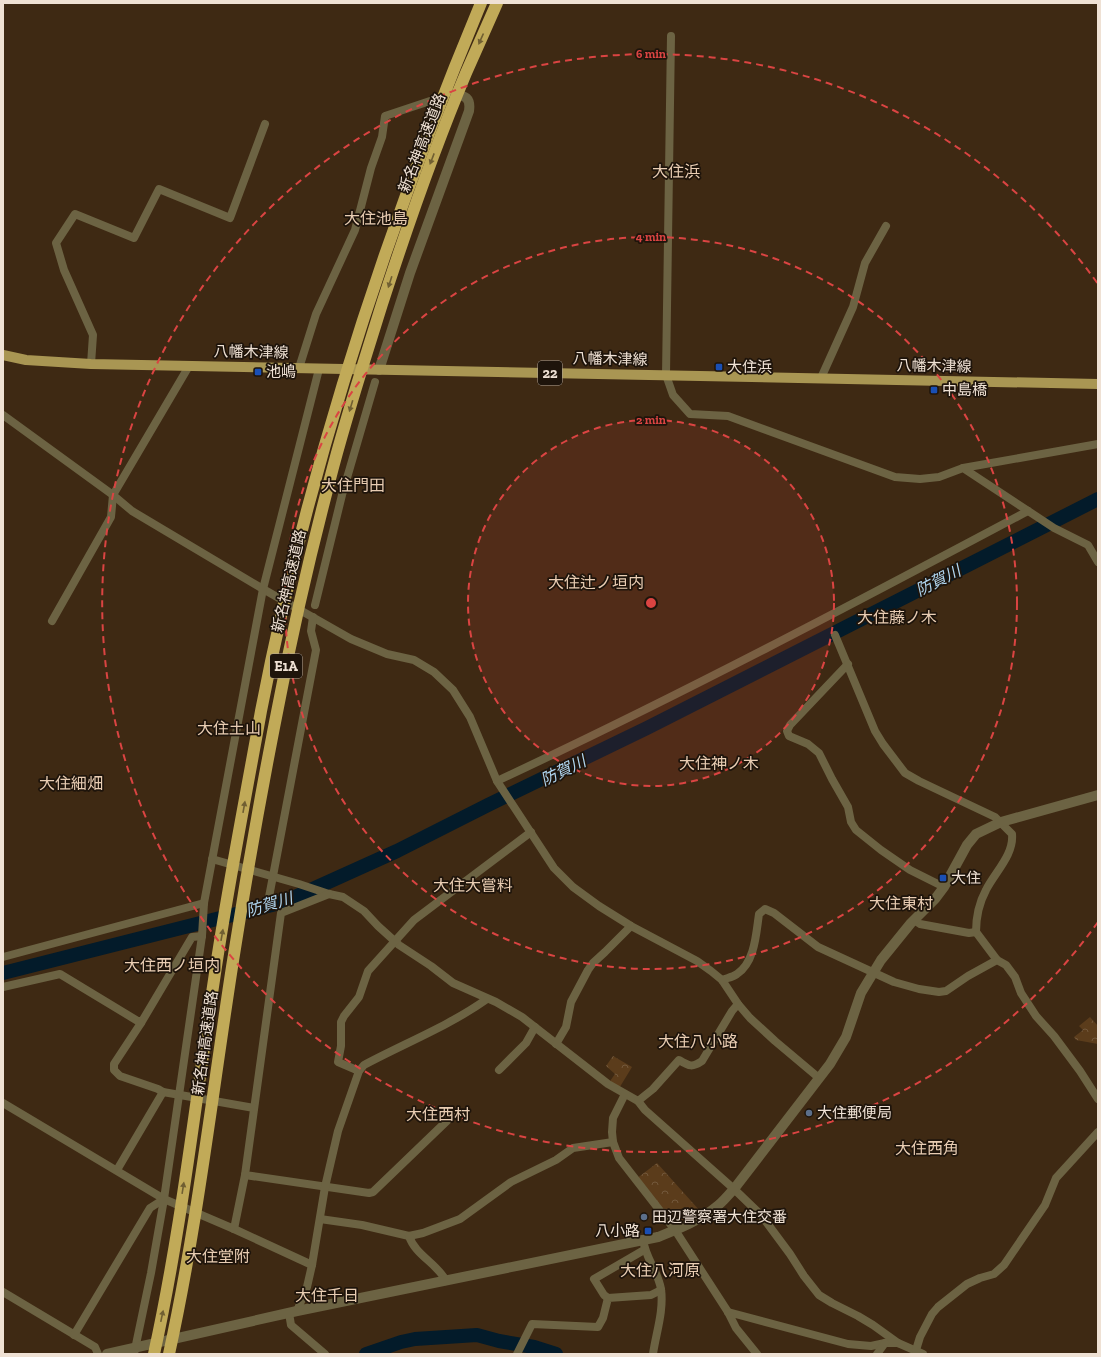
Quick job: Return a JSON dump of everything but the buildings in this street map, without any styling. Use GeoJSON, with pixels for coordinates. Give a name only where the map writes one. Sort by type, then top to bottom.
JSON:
{"type":"FeatureCollection","features":[{"type":"Feature","properties":{"kind":"highway","name":"新名神高速道路"},"geometry":{"type":"LineString","coordinates":[[154,1354],[164,1306],[232,876],[262,708],[287,589],[313,484],[378,272],[412,176],[447,85],[482,3]]}},
{"type":"Feature","properties":{"kind":"highway","name":"新名神高速道路"},"geometry":{"type":"LineString","coordinates":[[169,1354],[183,1289],[250,859],[279,699],[304,580],[333,468],[367,351],[396,263],[429,167],[456,97],[497,3]]}},
{"type":"Feature","properties":{"kind":"main road","name":"八幡木津線"},"geometry":{"type":"LineString","coordinates":[[3,355],[26,360],[91,364],[1098,384]]}},
{"type":"Feature","properties":{"kind":"street"},"geometry":{"type":"LineString","coordinates":[[671,36],[666,375],[673,395],[690,414],[728,416],[894,477],[920,479],[939,477],[963,468],[1098,444]]}},
{"type":"Feature","properties":{"kind":"street"},"geometry":{"type":"LineString","coordinates":[[299,368],[316,314],[355,230],[371,168],[382,137],[385,116],[453,93],[462,95],[467,98],[470,104],[469,111],[410,273],[379,370]]}},
{"type":"Feature","properties":{"kind":"street"},"geometry":{"type":"LineString","coordinates":[[91,364],[93,335],[64,270],[56,242],[75,214],[134,238],[159,190],[230,218],[265,124]]}},
{"type":"Feature","properties":{"kind":"street"},"geometry":{"type":"LineString","coordinates":[[821,378],[853,307],[865,263],[886,226]]}},
{"type":"Feature","properties":{"kind":"street"},"geometry":{"type":"LineString","coordinates":[[52,621],[111,517],[113,496],[189,366]]}},
{"type":"Feature","properties":{"kind":"street"},"geometry":{"type":"LineString","coordinates":[[135,1351],[164,1199],[202,936],[204,903],[212,859],[263,589],[319,369]]}},
{"type":"Feature","properties":{"kind":"street"},"geometry":{"type":"LineString","coordinates":[[316,605],[342,495],[375,382]]}},
{"type":"Feature","properties":{"kind":"street"},"geometry":{"type":"LineString","coordinates":[[3,415],[132,511],[263,589],[351,639],[387,654],[414,660],[434,672],[453,690],[470,717],[497,781],[554,868],[573,887],[600,906],[631,926],[697,961],[722,980],[738,1004],[750,1018],[819,1078]]}},
{"type":"Feature","properties":{"kind":"street"},"geometry":{"type":"LineString","coordinates":[[963,468],[1054,528],[1088,545],[1098,562]]}},
{"type":"Feature","properties":{"kind":"street"},"geometry":{"type":"LineString","coordinates":[[497,781],[605,730],[895,582],[1028,511]]}},
{"type":"Feature","properties":{"kind":"street"},"geometry":{"type":"LineString","coordinates":[[269,897],[316,650],[311,630],[313,617]]}},
{"type":"Feature","properties":{"kind":"street"},"geometry":{"type":"LineString","coordinates":[[836,635],[875,731],[905,773],[995,817],[1012,834],[1013,842],[1006,858],[986,889],[983,897],[976,919],[976,932],[997,960],[1006,965],[1016,977],[1021,993],[1036,1016],[1080,1071],[1098,1099]]}},
{"type":"Feature","properties":{"kind":"street"},"geometry":{"type":"LineString","coordinates":[[848,664],[790,725],[787,731],[789,736],[808,744],[819,753],[848,807],[851,822],[856,830],[910,870],[944,887]]}},
{"type":"Feature","properties":{"kind":"street"},"geometry":{"type":"LineString","coordinates":[[661,1290],[651,1295],[608,1298],[604,1295],[594,1279],[644,1244],[700,1218],[717,1207],[734,1189],[830,1064],[846,1037],[861,993],[881,960],[914,920],[935,899],[944,887],[966,845],[976,834],[1001,822],[1098,795]]}},
{"type":"Feature","properties":{"kind":"street"},"geometry":{"type":"LineString","coordinates":[[359,1071],[338,1062],[341,1046],[342,1022],[344,1016],[359,997],[368,971],[396,942],[414,920],[531,832]]}},
{"type":"Feature","properties":{"kind":"street"},"geometry":{"type":"LineString","coordinates":[[212,859],[274,876],[328,894],[343,897],[364,911],[399,945],[431,966],[453,983],[496,1002],[522,1017],[608,1084],[638,1101],[646,1110],[734,1189],[760,1215],[819,1295],[874,1325],[898,1343],[920,1352],[920,1337],[932,1314],[938,1307],[967,1284],[994,1274],[1004,1265],[1045,1204],[1056,1178],[1098,1132]]}},
{"type":"Feature","properties":{"kind":"street"},"geometry":{"type":"LineString","coordinates":[[234,1228],[245,1175],[281,913],[328,894]]}},
{"type":"Feature","properties":{"kind":"street"},"geometry":{"type":"LineString","coordinates":[[4,956],[204,903]]}},
{"type":"Feature","properties":{"kind":"street"},"geometry":{"type":"LineString","coordinates":[[722,980],[737,974],[748,964],[756,939],[759,914],[765,909],[774,913],[818,947],[873,973],[907,986],[939,992],[946,991],[968,976],[997,960]]}},
{"type":"Feature","properties":{"kind":"street"},"geometry":{"type":"LineString","coordinates":[[914,920],[920,924],[970,933],[976,932]]}},
{"type":"Feature","properties":{"kind":"street"},"geometry":{"type":"LineString","coordinates":[[556,1044],[566,1027],[571,1002],[590,966],[631,926]]}},
{"type":"Feature","properties":{"kind":"street"},"geometry":{"type":"LineString","coordinates":[[202,936],[192,937],[114,1064],[114,1070],[120,1076],[163,1092],[254,1108]]}},
{"type":"Feature","properties":{"kind":"street"},"geometry":{"type":"LineString","coordinates":[[3,987],[60,974],[140,1023]]}},
{"type":"Feature","properties":{"kind":"street"},"geometry":{"type":"LineString","coordinates":[[325,1354],[291,1325],[293,1312],[306,1287],[312,1265],[325,1187],[338,1131],[359,1071],[364,1065],[448,1024],[487,999]]}},
{"type":"Feature","properties":{"kind":"street"},"geometry":{"type":"LineString","coordinates":[[638,1101],[653,1089],[679,1060],[689,1066],[696,1065],[702,1061],[738,1004]]}},
{"type":"Feature","properties":{"kind":"street"},"geometry":{"type":"LineString","coordinates":[[500,1070],[526,1043],[536,1027]]}},
{"type":"Feature","properties":{"kind":"street"},"geometry":{"type":"LineString","coordinates":[[117,1170],[163,1092]]}},
{"type":"Feature","properties":{"kind":"street"},"geometry":{"type":"LineString","coordinates":[[625,1094],[613,1118],[613,1142],[619,1158],[676,1230],[728,1312],[736,1328],[758,1354]]}},
{"type":"Feature","properties":{"kind":"street"},"geometry":{"type":"LineString","coordinates":[[3,1103],[164,1199],[234,1228],[312,1265]]}},
{"type":"Feature","properties":{"kind":"street"},"geometry":{"type":"LineString","coordinates":[[245,1175],[369,1193],[373,1192],[452,1116]]}},
{"type":"Feature","properties":{"kind":"street"},"geometry":{"type":"LineString","coordinates":[[320,1219],[362,1225],[409,1236],[423,1234],[460,1219],[511,1182],[556,1160],[573,1148],[613,1142]]}},
{"type":"Feature","properties":{"kind":"street"},"geometry":{"type":"LineString","coordinates":[[74,1335],[150,1208],[164,1199]]}},
{"type":"Feature","properties":{"kind":"street"},"geometry":{"type":"LineString","coordinates":[[409,1236],[410,1240],[422,1255],[443,1275],[446,1281]]}},
{"type":"Feature","properties":{"kind":"street"},"geometry":{"type":"LineString","coordinates":[[107,1354],[135,1351],[293,1312],[446,1281],[644,1244]]}},
{"type":"Feature","properties":{"kind":"street"},"geometry":{"type":"LineString","coordinates":[[644,1244],[661,1290],[661,1320],[653,1354]]}},
{"type":"Feature","properties":{"kind":"street"},"geometry":{"type":"LineString","coordinates":[[3,1292],[95,1347],[98,1354]]}},
{"type":"Feature","properties":{"kind":"street"},"geometry":{"type":"LineString","coordinates":[[517,1354],[532,1324],[598,1327],[603,1318],[608,1298]]}},
{"type":"Feature","properties":{"kind":"street"},"geometry":{"type":"LineString","coordinates":[[728,1312],[848,1344],[871,1346],[885,1343],[898,1343]]}},
{"type":"Feature","properties":{"kind":"street"},"geometry":{"type":"LineString","coordinates":[[877,1354],[885,1343]]}},
{"type":"Feature","properties":{"kind":"green space"},"geometry":{"type":"Polygon","coordinates":[[[1090,1017],[1098,1026],[1098,1044],[1076,1040],[1074,1037],[1083,1030],[1079,1026],[1090,1017]]]}},
{"type":"Feature","properties":{"kind":"green space"},"geometry":{"type":"Polygon","coordinates":[[[613,1056],[632,1067],[618,1090],[608,1084],[615,1074],[606,1066],[613,1056]]]}},
{"type":"Feature","properties":{"kind":"green space"},"geometry":{"type":"Polygon","coordinates":[[[657,1163],[700,1211],[672,1225],[636,1179],[657,1163]]]}},
{"type":"Feature","properties":{"kind":"waterway","name":"防賀川"},"geometry":{"type":"LineString","coordinates":[[3,973],[284,902],[397,851],[647,728],[1098,499]]}},
{"type":"Feature","properties":{"kind":"waterway"},"geometry":{"type":"LineString","coordinates":[[366,1354],[401,1342],[415,1339],[477,1335],[499,1341],[534,1347],[556,1354]]}},
{"type":"Feature","properties":{"kind":"place","name":"大住浜"},"geometry":{"type":"Point","coordinates":[719,367]}},
{"type":"Feature","properties":{"kind":"place","name":"池嶋"},"geometry":{"type":"Point","coordinates":[258,372]}},
{"type":"Feature","properties":{"kind":"place","name":"中島橋"},"geometry":{"type":"Point","coordinates":[934,390]}},
{"type":"Feature","properties":{"kind":"place","name":"大住"},"geometry":{"type":"Point","coordinates":[943,878]}},
{"type":"Feature","properties":{"kind":"place","name":"大住郵便局"},"geometry":{"type":"Point","coordinates":[809,1113]}},
{"type":"Feature","properties":{"kind":"place","name":"田辺警察署大住交番"},"geometry":{"type":"Point","coordinates":[644,1217]}},
{"type":"Feature","properties":{"kind":"place","name":"八小路"},"geometry":{"type":"Point","coordinates":[648,1231]}},
{"type":"Feature","properties":{"kind":"district","name":"大住浜"},"geometry":{"type":"Point","coordinates":[676,171]}},
{"type":"Feature","properties":{"kind":"district","name":"大住池島"},"geometry":{"type":"Point","coordinates":[376,218]}},
{"type":"Feature","properties":{"kind":"district","name":"大住門田"},"geometry":{"type":"Point","coordinates":[353,485]}},
{"type":"Feature","properties":{"kind":"district","name":"大住辻ノ垣内"},"geometry":{"type":"Point","coordinates":[596,582]}},
{"type":"Feature","properties":{"kind":"district","name":"大住藤ノ木"},"geometry":{"type":"Point","coordinates":[897,617]}},
{"type":"Feature","properties":{"kind":"district","name":"大住土山"},"geometry":{"type":"Point","coordinates":[229,728]}},
{"type":"Feature","properties":{"kind":"district","name":"大住神ノ木"},"geometry":{"type":"Point","coordinates":[719,763]}},
{"type":"Feature","properties":{"kind":"district","name":"大住細畑"},"geometry":{"type":"Point","coordinates":[71,783]}},
{"type":"Feature","properties":{"kind":"district","name":"大住大嘗料"},"geometry":{"type":"Point","coordinates":[473,885]}},
{"type":"Feature","properties":{"kind":"district","name":"大住東村"},"geometry":{"type":"Point","coordinates":[901,903]}},
{"type":"Feature","properties":{"kind":"district","name":"大住西ノ垣内"},"geometry":{"type":"Point","coordinates":[172,965]}},
{"type":"Feature","properties":{"kind":"district","name":"大住八小路"},"geometry":{"type":"Point","coordinates":[698,1041]}},
{"type":"Feature","properties":{"kind":"district","name":"大住西村"},"geometry":{"type":"Point","coordinates":[438,1114]}},
{"type":"Feature","properties":{"kind":"district","name":"大住西角"},"geometry":{"type":"Point","coordinates":[927,1148]}},
{"type":"Feature","properties":{"kind":"district","name":"大住堂附"},"geometry":{"type":"Point","coordinates":[218,1256]}},
{"type":"Feature","properties":{"kind":"district","name":"大住八河原"},"geometry":{"type":"Point","coordinates":[660,1270]}},
{"type":"Feature","properties":{"kind":"district","name":"大住千日"},"geometry":{"type":"Point","coordinates":[327,1295]}}]}
